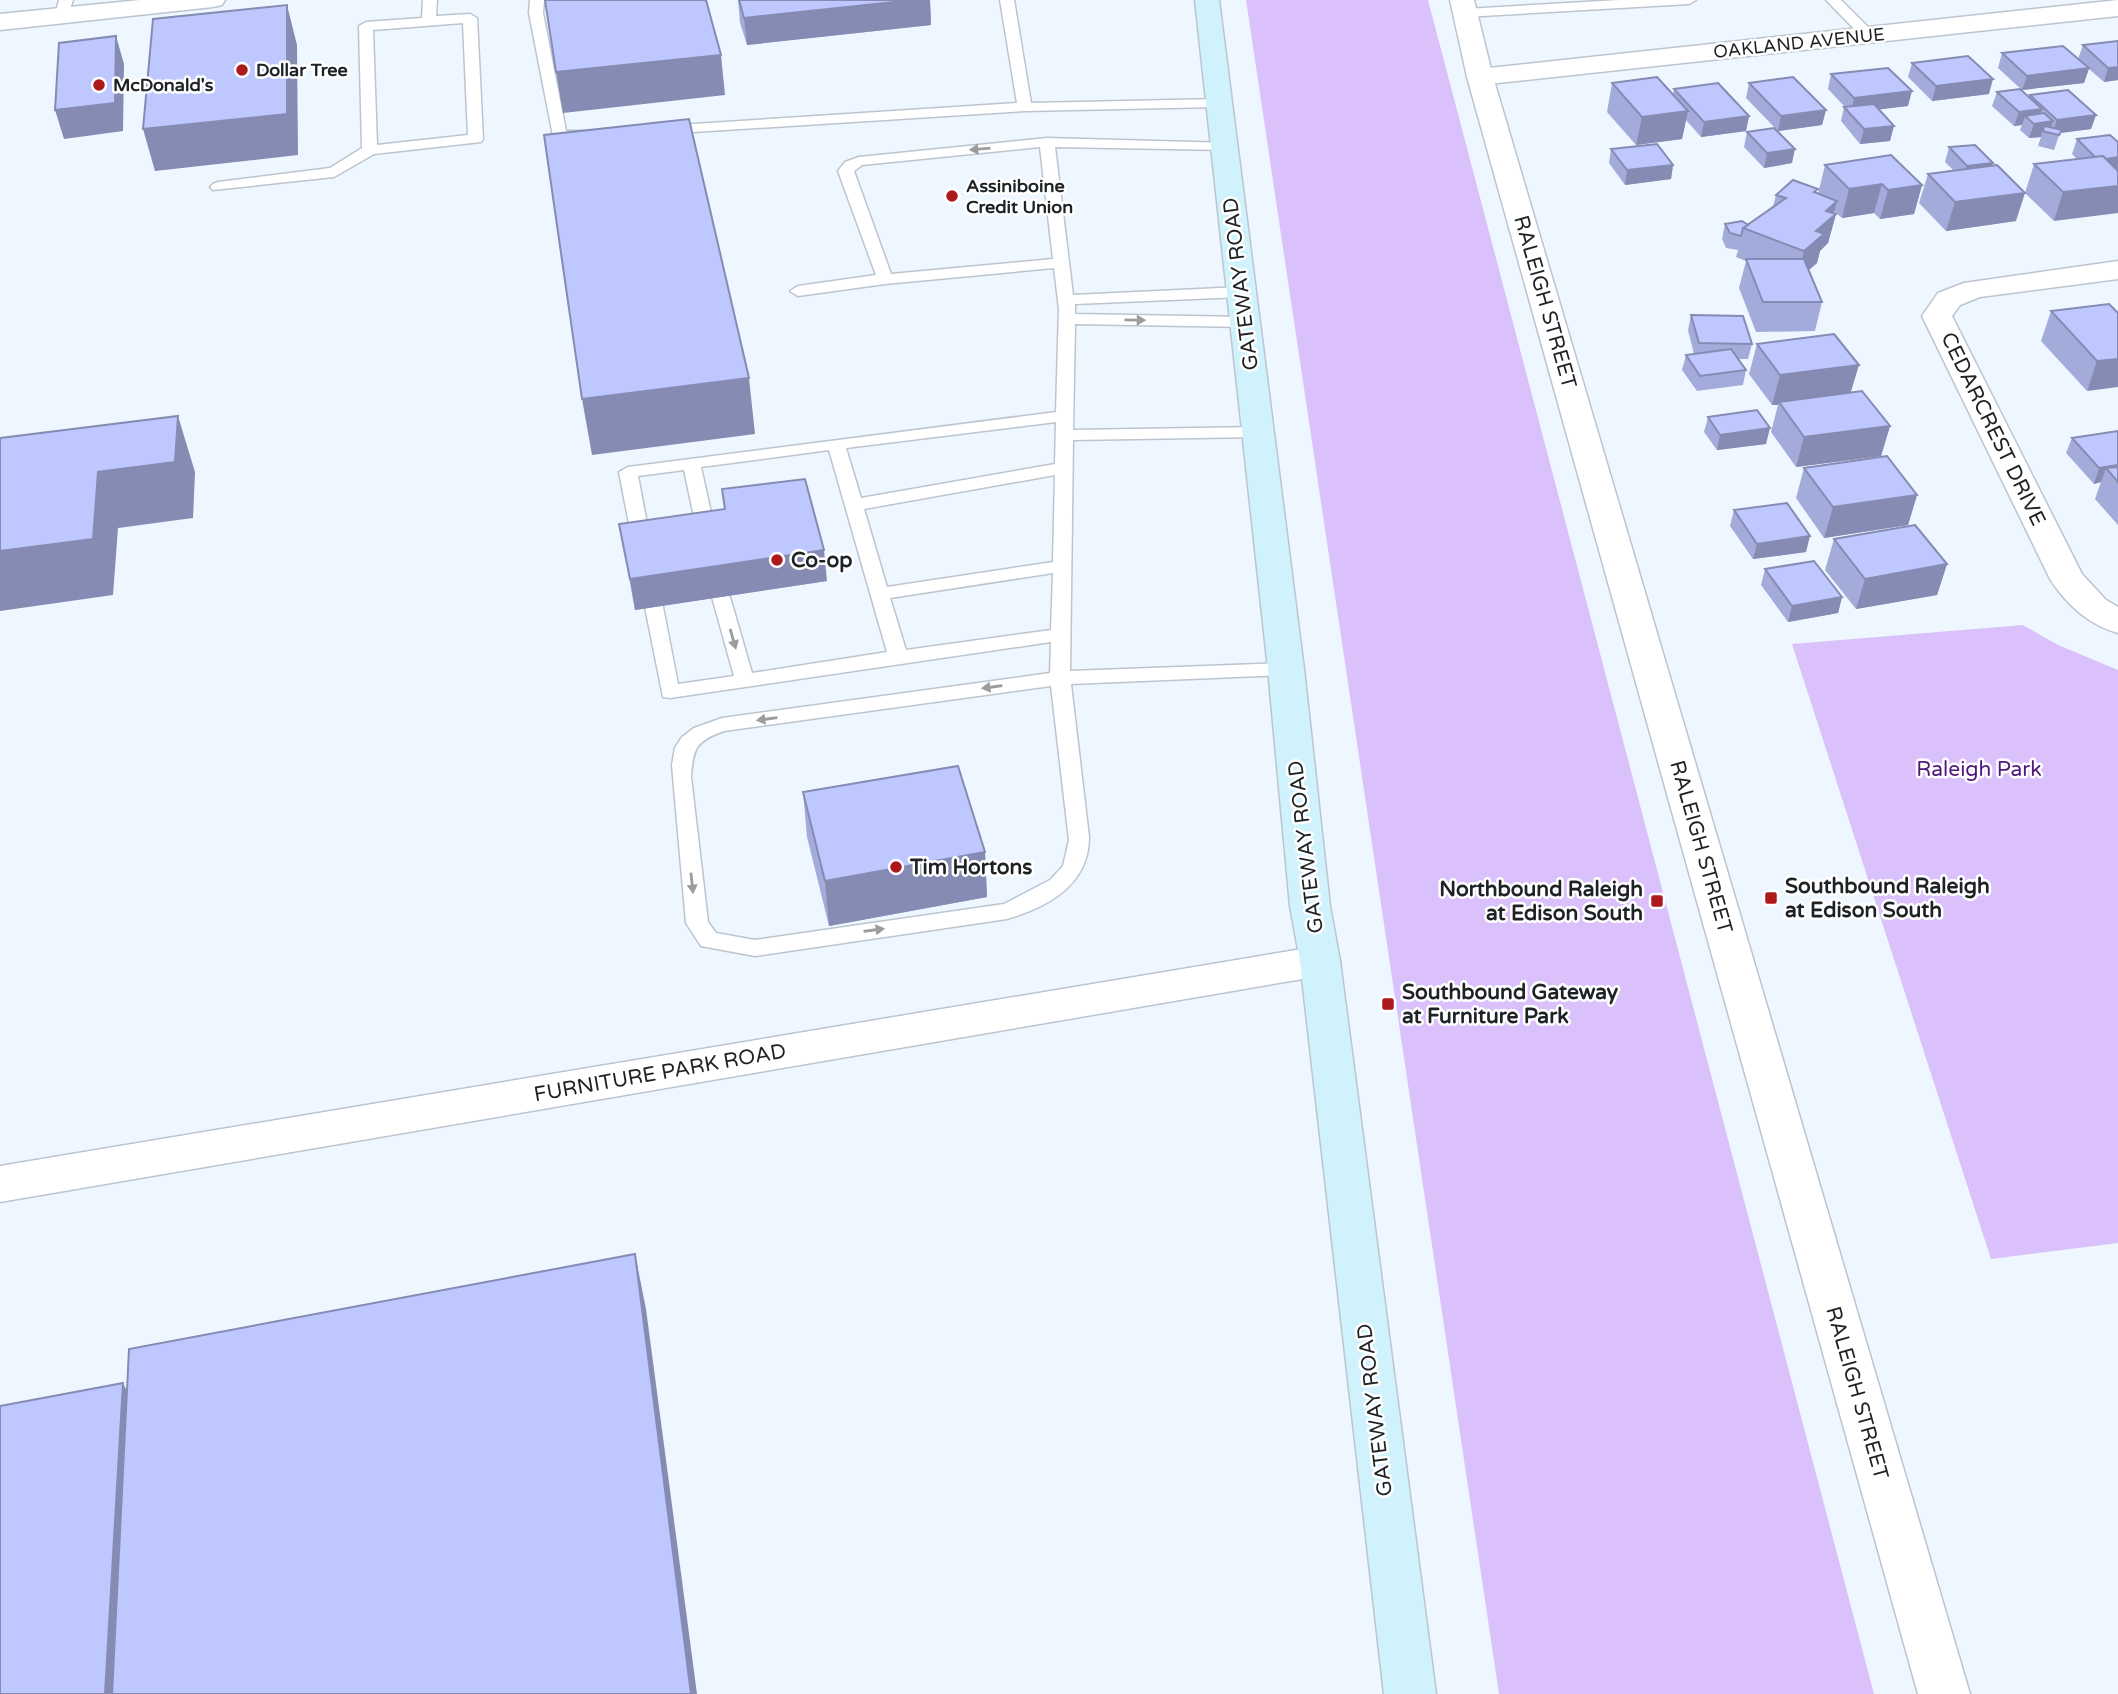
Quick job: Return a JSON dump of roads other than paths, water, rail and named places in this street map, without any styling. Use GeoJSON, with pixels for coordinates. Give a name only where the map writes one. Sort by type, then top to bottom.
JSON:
{"type":"FeatureCollection","features":[{"type":"Feature","properties":{"kind":"main road","name":"GATEWAY ROAD"},"geometry":{"type":"LineString","coordinates":[[1207,0],[1286,669],[1310,906],[1320,961],[1410,1694]]}},
{"type":"Feature","properties":{"kind":"street"},"geometry":{"type":"LineString","coordinates":[[0,22],[64,8],[214,0]]}},
{"type":"Feature","properties":{"kind":"street","name":"RALEIGH STREET"},"geometry":{"type":"LineString","coordinates":[[1463,7],[1480,77],[1944,1694]]}},
{"type":"Feature","properties":{"kind":"street","name":"OAKLAND AVENUE"},"geometry":{"type":"LineString","coordinates":[[1480,77],[2118,8]]}},
{"type":"Feature","properties":{"kind":"street","name":"CEDARCREST DRIVE"},"geometry":{"type":"LineString","coordinates":[[2118,270],[1974,289],[1949,299],[1937,316],[2067,579],[2094,608],[2118,622]]}},
{"type":"Feature","properties":{"kind":"street","name":"FURNITURE PARK ROAD"},"geometry":{"type":"LineString","coordinates":[[0,1184],[1320,961]]}},
{"type":"Feature","properties":{"kind":"lane"},"geometry":{"type":"LineString","coordinates":[[429,21],[430,0]]}},
{"type":"Feature","properties":{"kind":"lane"},"geometry":{"type":"LineString","coordinates":[[1007,0],[1025,107]]}},
{"type":"Feature","properties":{"kind":"lane"},"geometry":{"type":"LineString","coordinates":[[1463,7],[1689,0]]}},
{"type":"Feature","properties":{"kind":"lane"},"geometry":{"type":"LineString","coordinates":[[1833,0],[1869,36]]}},
{"type":"Feature","properties":{"kind":"lane"},"geometry":{"type":"LineString","coordinates":[[540,5],[560,136],[601,133]]}},
{"type":"Feature","properties":{"kind":"lane"},"geometry":{"type":"LineString","coordinates":[[218,187],[334,172],[370,150],[476,139],[470,18],[366,26],[370,150]]}},
{"type":"Feature","properties":{"kind":"lane"},"geometry":{"type":"LineString","coordinates":[[641,131],[1025,107],[1219,103]]}},
{"type":"Feature","properties":{"kind":"lane"},"geometry":{"type":"LineString","coordinates":[[885,279],[846,171],[850,165],[859,161],[1047,142],[1225,146]]}},
{"type":"Feature","properties":{"kind":"lane"},"geometry":{"type":"LineString","coordinates":[[1047,142],[1067,319],[1060,678],[1079,837],[1077,861],[1060,883],[1038,899],[1007,911],[755,948],[709,940],[697,923],[681,778],[682,756],[687,742],[702,732],[722,725],[1060,678],[1286,669]]}},
{"type":"Feature","properties":{"kind":"lane"},"geometry":{"type":"LineString","coordinates":[[798,290],[1062,263]]}},
{"type":"Feature","properties":{"kind":"lane"},"geometry":{"type":"LineString","coordinates":[[1066,300],[1244,307]]}},
{"type":"Feature","properties":{"kind":"lane"},"geometry":{"type":"LineString","coordinates":[[1067,319],[1244,307]]}},
{"type":"Feature","properties":{"kind":"lane"},"geometry":{"type":"LineString","coordinates":[[644,552],[628,472],[835,444],[1065,425],[1258,432]]}},
{"type":"Feature","properties":{"kind":"lane"},"geometry":{"type":"LineString","coordinates":[[835,444],[898,657]]}},
{"type":"Feature","properties":{"kind":"lane"},"geometry":{"type":"LineString","coordinates":[[691,463],[709,543]]}},
{"type":"Feature","properties":{"kind":"lane"},"geometry":{"type":"LineString","coordinates":[[853,505],[1064,468]]}},
{"type":"Feature","properties":{"kind":"lane"},"geometry":{"type":"LineString","coordinates":[[879,594],[1062,566]]}},
{"type":"Feature","properties":{"kind":"lane"},"geometry":{"type":"LineString","coordinates":[[721,597],[745,681]]}},
{"type":"Feature","properties":{"kind":"lane"},"geometry":{"type":"LineString","coordinates":[[654,607],[670,692],[1060,635]]}},
{"type":"Feature","properties":{"kind":"place","name":"Dollar Tree"},"geometry":{"type":"Point","coordinates":[242,70]}},
{"type":"Feature","properties":{"kind":"place","name":"McDonald's"},"geometry":{"type":"Point","coordinates":[99,85]}},
{"type":"Feature","properties":{"kind":"place","name":"Assiniboine Credit Union"},"geometry":{"type":"Point","coordinates":[952,196]}},
{"type":"Feature","properties":{"kind":"place","name":"Co-op"},"geometry":{"type":"Point","coordinates":[777,560]}},
{"type":"Feature","properties":{"kind":"place","name":"Tim Hortons"},"geometry":{"type":"Point","coordinates":[896,867]}},
{"type":"Feature","properties":{"kind":"place","name":"Southbound Raleigh at Edison South"},"geometry":{"type":"Point","coordinates":[1771,898]}},
{"type":"Feature","properties":{"kind":"place","name":"Northbound Raleigh at Edison South"},"geometry":{"type":"Point","coordinates":[1657,901]}},
{"type":"Feature","properties":{"kind":"place","name":"Southbound Gateway at Furniture Park"},"geometry":{"type":"Point","coordinates":[1388,1004]}},
{"type":"Feature","properties":{"kind":"park label","name":"Raleigh Park"},"geometry":{"type":"Point","coordinates":[1979,769]}}]}
